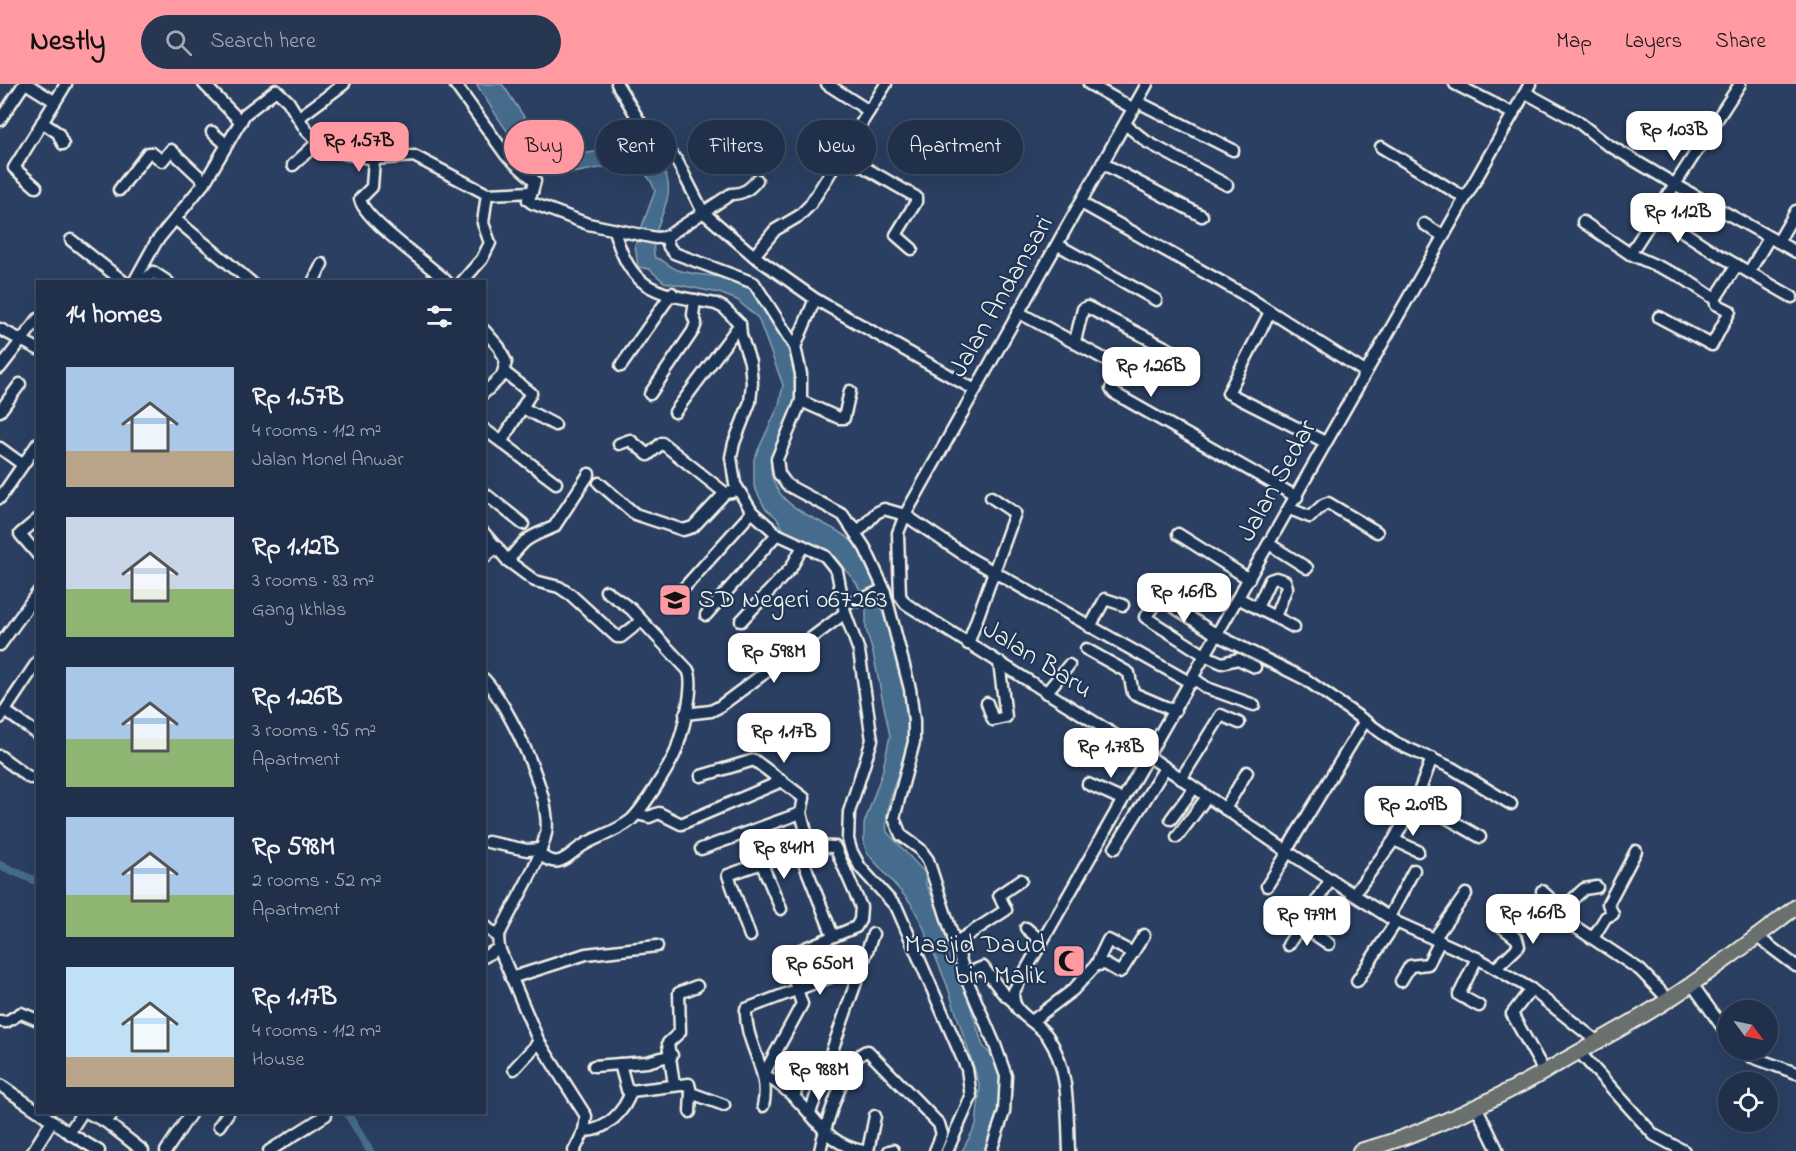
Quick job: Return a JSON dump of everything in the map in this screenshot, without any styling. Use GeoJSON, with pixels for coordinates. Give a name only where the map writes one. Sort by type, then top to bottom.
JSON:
{"type":"FeatureCollection","features":[{"type":"Feature","properties":{"kind":"main road"},"geometry":{"type":"LineString","coordinates":[[1359,1151],[1425,1129],[1476,1106],[1599,1043],[1669,1000],[1796,907]]}},
{"type":"Feature","properties":{"kind":"street"},"geometry":{"type":"LineString","coordinates":[[0,120],[26,84],[54,101]]}},
{"type":"Feature","properties":{"kind":"street"},"geometry":{"type":"LineString","coordinates":[[36,187],[14,168],[66,84]]}},
{"type":"Feature","properties":{"kind":"street"},"geometry":{"type":"LineString","coordinates":[[204,84],[241,122]]}},
{"type":"Feature","properties":{"kind":"street"},"geometry":{"type":"LineString","coordinates":[[298,118],[344,84]]}},
{"type":"Feature","properties":{"kind":"street"},"geometry":{"type":"LineString","coordinates":[[455,84],[506,155],[535,182],[528,200],[535,205],[567,218],[614,230],[661,238],[674,252],[754,283],[795,347],[801,374],[801,401],[777,459],[779,474],[787,485],[847,519],[858,530],[880,510],[905,515],[995,573],[1090,627],[1208,688],[1254,705]]}},
{"type":"Feature","properties":{"kind":"street"},"geometry":{"type":"LineString","coordinates":[[616,84],[643,127],[663,144],[677,161],[703,212],[754,256],[814,299],[975,390]]}},
{"type":"Feature","properties":{"kind":"street"},"geometry":{"type":"LineString","coordinates":[[827,84],[868,111]]}},
{"type":"Feature","properties":{"kind":"street"},"geometry":{"type":"LineString","coordinates":[[863,120],[886,84]]}},
{"type":"Feature","properties":{"kind":"street"},"geometry":{"type":"LineString","coordinates":[[1089,84],[1233,150]]}},
{"type":"Feature","properties":{"kind":"street","name":"Jalan Andansari"},"geometry":{"type":"LineString","coordinates":[[898,533],[905,515],[1147,84]]}},
{"type":"Feature","properties":{"kind":"street"},"geometry":{"type":"LineString","coordinates":[[1455,84],[1512,114]]}},
{"type":"Feature","properties":{"kind":"street"},"geometry":{"type":"LineString","coordinates":[[1630,254],[1740,84]]}},
{"type":"Feature","properties":{"kind":"street"},"geometry":{"type":"LineString","coordinates":[[1528,88],[1613,148],[1796,252]]}},
{"type":"Feature","properties":{"kind":"street","name":"Jalan Sedar"},"geometry":{"type":"LineString","coordinates":[[1013,999],[1121,799],[1175,711],[1297,497],[1325,442],[1528,88]]}},
{"type":"Feature","properties":{"kind":"street"},"geometry":{"type":"LineString","coordinates":[[135,280],[156,242],[206,182],[248,111],[276,90],[288,101],[298,118],[318,142],[337,152],[374,159],[414,156],[424,159],[487,194],[532,192]]}},
{"type":"Feature","properties":{"kind":"street"},"geometry":{"type":"LineString","coordinates":[[42,122],[58,133],[63,144]]}},
{"type":"Feature","properties":{"kind":"street"},"geometry":{"type":"LineString","coordinates":[[1125,124],[1147,141],[1227,185]]}},
{"type":"Feature","properties":{"kind":"street"},"geometry":{"type":"LineString","coordinates":[[212,132],[228,145]]}},
{"type":"Feature","properties":{"kind":"street"},"geometry":{"type":"LineString","coordinates":[[293,165],[318,142]]}},
{"type":"Feature","properties":{"kind":"street"},"geometry":{"type":"LineString","coordinates":[[1381,147],[1465,198]]}},
{"type":"Feature","properties":{"kind":"street"},"geometry":{"type":"LineString","coordinates":[[119,190],[148,153],[152,153],[162,161],[171,150],[206,182]]}},
{"type":"Feature","properties":{"kind":"street"},"geometry":{"type":"LineString","coordinates":[[374,159],[372,187],[360,200],[360,204],[376,222],[444,280]]}},
{"type":"Feature","properties":{"kind":"street"},"geometry":{"type":"LineString","coordinates":[[1102,163],[1202,216]]}},
{"type":"Feature","properties":{"kind":"street"},"geometry":{"type":"LineString","coordinates":[[754,256],[775,230],[799,216],[810,205],[829,174]]}},
{"type":"Feature","properties":{"kind":"street"},"geometry":{"type":"LineString","coordinates":[[876,174],[916,197],[916,202],[896,235],[912,249]]}},
{"type":"Feature","properties":{"kind":"street"},"geometry":{"type":"LineString","coordinates":[[661,238],[731,194],[740,194],[757,180]]}},
{"type":"Feature","properties":{"kind":"street"},"geometry":{"type":"LineString","coordinates":[[464,280],[482,259],[490,243],[483,225],[487,194]]}},
{"type":"Feature","properties":{"kind":"street"},"geometry":{"type":"LineString","coordinates":[[1082,203],[1174,254],[1365,372]]}},
{"type":"Feature","properties":{"kind":"street"},"geometry":{"type":"LineString","coordinates":[[1749,272],[1796,211]]}},
{"type":"Feature","properties":{"kind":"street"},"geometry":{"type":"LineString","coordinates":[[1656,214],[1792,297]]}},
{"type":"Feature","properties":{"kind":"street"},"geometry":{"type":"LineString","coordinates":[[175,219],[249,280]]}},
{"type":"Feature","properties":{"kind":"street"},"geometry":{"type":"LineString","coordinates":[[1583,222],[1630,254],[1682,278],[1715,299],[1716,304],[1730,311],[1712,345],[1659,317]]}},
{"type":"Feature","properties":{"kind":"street"},"geometry":{"type":"LineString","coordinates":[[1424,224],[1443,236]]}},
{"type":"Feature","properties":{"kind":"street"},"geometry":{"type":"LineString","coordinates":[[614,230],[633,274],[658,291],[672,292],[724,308],[740,324],[741,335],[750,362],[752,383],[750,402],[731,457],[738,492],[752,512],[777,534],[817,551],[831,562],[837,571],[845,608],[859,651],[872,741],[849,812],[848,839],[860,867],[897,908],[967,1070],[971,1097],[947,1151]]}},
{"type":"Feature","properties":{"kind":"street"},"geometry":{"type":"LineString","coordinates":[[71,240],[121,280]]}},
{"type":"Feature","properties":{"kind":"street"},"geometry":{"type":"LineString","coordinates":[[1058,246],[1156,300]]}},
{"type":"Feature","properties":{"kind":"street"},"geometry":{"type":"LineString","coordinates":[[314,280],[322,264]]}},
{"type":"Feature","properties":{"kind":"street"},"geometry":{"type":"LineString","coordinates":[[1715,299],[1737,265]]}},
{"type":"Feature","properties":{"kind":"street"},"geometry":{"type":"LineString","coordinates":[[145,280],[153,272],[165,280]]}},
{"type":"Feature","properties":{"kind":"street"},"geometry":{"type":"LineString","coordinates":[[621,366],[672,292]]}},
{"type":"Feature","properties":{"kind":"street"},"geometry":{"type":"LineString","coordinates":[[795,347],[814,299]]}},
{"type":"Feature","properties":{"kind":"street"},"geometry":{"type":"LineString","coordinates":[[650,394],[693,331],[696,323],[693,315],[695,300]]}},
{"type":"Feature","properties":{"kind":"street"},"geometry":{"type":"LineString","coordinates":[[1075,342],[1083,309],[1087,307],[1180,356]]}},
{"type":"Feature","properties":{"kind":"street"},"geometry":{"type":"LineString","coordinates":[[1018,312],[1121,369],[1111,392],[1297,497]]}},
{"type":"Feature","properties":{"kind":"street"},"geometry":{"type":"LineString","coordinates":[[1270,312],[1228,393],[1325,442]]}},
{"type":"Feature","properties":{"kind":"street"},"geometry":{"type":"LineString","coordinates":[[0,368],[20,338],[36,321]]}},
{"type":"Feature","properties":{"kind":"street"},"geometry":{"type":"LineString","coordinates":[[675,412],[740,324]]}},
{"type":"Feature","properties":{"kind":"street"},"geometry":{"type":"LineString","coordinates":[[0,329],[36,348]]}},
{"type":"Feature","properties":{"kind":"street"},"geometry":{"type":"LineString","coordinates":[[486,332],[503,353],[506,362],[504,372],[486,391]]}},
{"type":"Feature","properties":{"kind":"street"},"geometry":{"type":"LineString","coordinates":[[501,441],[531,393],[504,372]]}},
{"type":"Feature","properties":{"kind":"street"},"geometry":{"type":"LineString","coordinates":[[0,411],[20,384]]}},
{"type":"Feature","properties":{"kind":"street"},"geometry":{"type":"LineString","coordinates":[[801,401],[838,418],[844,418],[850,391]]}},
{"type":"Feature","properties":{"kind":"street"},"geometry":{"type":"LineString","coordinates":[[523,408],[555,425]]}},
{"type":"Feature","properties":{"kind":"street"},"geometry":{"type":"LineString","coordinates":[[486,430],[556,483]]}},
{"type":"Feature","properties":{"kind":"street"},"geometry":{"type":"LineString","coordinates":[[619,444],[630,440],[648,455],[660,443],[668,445],[725,493]]}},
{"type":"Feature","properties":{"kind":"street"},"geometry":{"type":"LineString","coordinates":[[0,498],[36,446]]}},
{"type":"Feature","properties":{"kind":"street"},"geometry":{"type":"LineString","coordinates":[[0,448],[22,464]]}},
{"type":"Feature","properties":{"kind":"street"},"geometry":{"type":"LineString","coordinates":[[508,561],[528,537],[537,531],[554,527],[589,474]]}},
{"type":"Feature","properties":{"kind":"street"},"geometry":{"type":"LineString","coordinates":[[599,483],[635,514],[682,530],[693,527],[702,514],[725,493],[738,492]]}},
{"type":"Feature","properties":{"kind":"street"},"geometry":{"type":"LineString","coordinates":[[486,495],[523,524]]}},
{"type":"Feature","properties":{"kind":"street"},"geometry":{"type":"LineString","coordinates":[[968,644],[1015,513],[991,497]]}},
{"type":"Feature","properties":{"kind":"street"},"geometry":{"type":"LineString","coordinates":[[1290,509],[1310,517],[1328,503],[1377,532]]}},
{"type":"Feature","properties":{"kind":"street"},"geometry":{"type":"LineString","coordinates":[[684,588],[752,512]]}},
{"type":"Feature","properties":{"kind":"street"},"geometry":{"type":"LineString","coordinates":[[847,519],[865,548],[882,591],[910,689],[914,742],[894,818],[901,835],[920,849],[928,860],[966,974],[1005,1076],[1004,1112],[991,1151]]}},
{"type":"Feature","properties":{"kind":"street"},"geometry":{"type":"LineString","coordinates":[[36,521],[20,534],[36,553]]}},
{"type":"Feature","properties":{"kind":"street","name":"Jalan Baru"},"geometry":{"type":"LineString","coordinates":[[898,533],[900,596],[906,604],[1147,755],[1287,851],[1393,919],[1496,968],[1532,989],[1599,1043]]}},
{"type":"Feature","properties":{"kind":"street"},"geometry":{"type":"LineString","coordinates":[[706,615],[777,534]]}},
{"type":"Feature","properties":{"kind":"street"},"geometry":{"type":"LineString","coordinates":[[1178,534],[1249,579]]}},
{"type":"Feature","properties":{"kind":"street"},"geometry":{"type":"LineString","coordinates":[[486,535],[508,561],[535,581],[559,587],[571,595],[617,637],[621,637],[641,621]]}},
{"type":"Feature","properties":{"kind":"street"},"geometry":{"type":"LineString","coordinates":[[1269,544],[1307,568]]}},
{"type":"Feature","properties":{"kind":"street"},"geometry":{"type":"LineString","coordinates":[[486,556],[497,546]]}},
{"type":"Feature","properties":{"kind":"street"},"geometry":{"type":"LineString","coordinates":[[741,621],[791,568],[803,546]]}},
{"type":"Feature","properties":{"kind":"street"},"geometry":{"type":"LineString","coordinates":[[1257,608],[1270,580],[1276,578],[1285,581],[1287,587],[1275,617]]}},
{"type":"Feature","properties":{"kind":"street"},"geometry":{"type":"LineString","coordinates":[[488,843],[540,852],[549,862],[560,862],[584,844],[623,826],[637,814],[676,750],[691,687],[690,674],[616,596],[606,591]]}},
{"type":"Feature","properties":{"kind":"street"},"geometry":{"type":"LineString","coordinates":[[685,714],[711,711],[719,707],[845,608],[882,591]]}},
{"type":"Feature","properties":{"kind":"street"},"geometry":{"type":"LineString","coordinates":[[0,645],[36,595]]}},
{"type":"Feature","properties":{"kind":"street"},"geometry":{"type":"LineString","coordinates":[[1255,668],[1238,660],[1222,663],[1206,656],[1145,617],[1160,598],[1217,635],[1305,679],[1396,742],[1432,758],[1511,804]]}},
{"type":"Feature","properties":{"kind":"street"},"geometry":{"type":"LineString","coordinates":[[1238,598],[1294,627]]}},
{"type":"Feature","properties":{"kind":"street"},"geometry":{"type":"LineString","coordinates":[[1090,627],[1105,599],[1123,605]]}},
{"type":"Feature","properties":{"kind":"street"},"geometry":{"type":"LineString","coordinates":[[1086,649],[1129,674],[1133,693],[1175,711]]}},
{"type":"Feature","properties":{"kind":"street"},"geometry":{"type":"LineString","coordinates":[[987,703],[993,720],[1006,717],[999,662]]}},
{"type":"Feature","properties":{"kind":"street"},"geometry":{"type":"LineString","coordinates":[[36,664],[2,715],[36,729]]}},
{"type":"Feature","properties":{"kind":"street"},"geometry":{"type":"LineString","coordinates":[[1046,693],[1069,665]]}},
{"type":"Feature","properties":{"kind":"street"},"geometry":{"type":"LineString","coordinates":[[486,681],[502,699],[533,771],[547,823],[540,852],[499,942],[486,955]]}},
{"type":"Feature","properties":{"kind":"street"},"geometry":{"type":"LineString","coordinates":[[1181,779],[1221,715],[1239,723]]}},
{"type":"Feature","properties":{"kind":"street"},"geometry":{"type":"LineString","coordinates":[[1267,886],[1365,721]]}},
{"type":"Feature","properties":{"kind":"street"},"geometry":{"type":"LineString","coordinates":[[0,756],[30,778]]}},
{"type":"Feature","properties":{"kind":"street"},"geometry":{"type":"LineString","coordinates":[[1354,894],[1395,840],[1416,800],[1432,758]]}},
{"type":"Feature","properties":{"kind":"street"},"geometry":{"type":"LineString","coordinates":[[702,776],[752,759],[804,798],[801,813],[805,848],[833,936]]}},
{"type":"Feature","properties":{"kind":"street"},"geometry":{"type":"LineString","coordinates":[[1115,848],[1165,768]]}},
{"type":"Feature","properties":{"kind":"street"},"geometry":{"type":"LineString","coordinates":[[1225,809],[1247,772]]}},
{"type":"Feature","properties":{"kind":"street"},"geometry":{"type":"LineString","coordinates":[[637,814],[649,817],[658,813],[681,824],[782,781]]}},
{"type":"Feature","properties":{"kind":"street"},"geometry":{"type":"LineString","coordinates":[[1088,784],[1121,799]]}},
{"type":"Feature","properties":{"kind":"street"},"geometry":{"type":"LineString","coordinates":[[1171,819],[1194,788]]}},
{"type":"Feature","properties":{"kind":"street"},"geometry":{"type":"LineString","coordinates":[[1177,837],[1208,797]]}},
{"type":"Feature","properties":{"kind":"street"},"geometry":{"type":"LineString","coordinates":[[1416,800],[1480,837]]}},
{"type":"Feature","properties":{"kind":"street"},"geometry":{"type":"LineString","coordinates":[[701,849],[801,813]]}},
{"type":"Feature","properties":{"kind":"street"},"geometry":{"type":"LineString","coordinates":[[1395,840],[1418,851]]}},
{"type":"Feature","properties":{"kind":"street"},"geometry":{"type":"LineString","coordinates":[[750,936],[727,878],[731,873],[805,848],[835,847],[861,907],[861,920],[856,927],[786,956],[802,1004],[764,1074]]}},
{"type":"Feature","properties":{"kind":"street"},"geometry":{"type":"LineString","coordinates":[[1593,938],[1606,917],[1613,914],[1608,904],[1636,851]]}},
{"type":"Feature","properties":{"kind":"street"},"geometry":{"type":"LineString","coordinates":[[761,862],[781,909]]}},
{"type":"Feature","properties":{"kind":"street"},"geometry":{"type":"LineString","coordinates":[[1358,981],[1393,919],[1414,870]]}},
{"type":"Feature","properties":{"kind":"street"},"geometry":{"type":"LineString","coordinates":[[1288,945],[1331,879]]}},
{"type":"Feature","properties":{"kind":"street"},"geometry":{"type":"LineString","coordinates":[[955,943],[1006,910],[999,895],[1021,880]]}},
{"type":"Feature","properties":{"kind":"street"},"geometry":{"type":"LineString","coordinates":[[1561,910],[1584,889],[1597,887]]}},
{"type":"Feature","properties":{"kind":"street"},"geometry":{"type":"LineString","coordinates":[[1542,891],[1561,910],[1568,922],[1640,970],[1655,982],[1669,1000]]}},
{"type":"Feature","properties":{"kind":"street"},"geometry":{"type":"LineString","coordinates":[[1401,981],[1410,966],[1428,964],[1437,940],[1466,894]]}},
{"type":"Feature","properties":{"kind":"street"},"geometry":{"type":"LineString","coordinates":[[1496,968],[1519,946],[1517,939],[1497,923]]}},
{"type":"Feature","properties":{"kind":"street"},"geometry":{"type":"LineString","coordinates":[[1302,926],[1329,944]]}},
{"type":"Feature","properties":{"kind":"street"},"geometry":{"type":"LineString","coordinates":[[486,927],[499,942],[511,978],[539,1042],[586,1116],[584,1131],[574,1151]]}},
{"type":"Feature","properties":{"kind":"street"},"geometry":{"type":"LineString","coordinates":[[1026,928],[1042,942]]}},
{"type":"Feature","properties":{"kind":"street"},"geometry":{"type":"LineString","coordinates":[[810,1113],[873,934]]}},
{"type":"Feature","properties":{"kind":"street"},"geometry":{"type":"LineString","coordinates":[[1096,965],[1106,964],[1120,971],[1144,935]]}},
{"type":"Feature","properties":{"kind":"street"},"geometry":{"type":"LineString","coordinates":[[1756,936],[1796,966]]}},
{"type":"Feature","properties":{"kind":"street"},"geometry":{"type":"LineString","coordinates":[[1032,1021],[1073,990],[1096,965],[1108,940],[1133,953]]}},
{"type":"Feature","properties":{"kind":"street"},"geometry":{"type":"LineString","coordinates":[[511,978],[586,954],[657,946]]}},
{"type":"Feature","properties":{"kind":"street"},"geometry":{"type":"LineString","coordinates":[[1476,958],[1459,995],[1479,1006]]}},
{"type":"Feature","properties":{"kind":"street"},"geometry":{"type":"LineString","coordinates":[[966,974],[983,967],[1002,993],[1013,999],[1018,1012],[1047,1035],[1063,1074],[1069,1151]]}},
{"type":"Feature","properties":{"kind":"street"},"geometry":{"type":"LineString","coordinates":[[763,1106],[766,1091],[764,1074],[752,1040],[746,1009],[833,976]]}},
{"type":"Feature","properties":{"kind":"street"},"geometry":{"type":"LineString","coordinates":[[1692,984],[1718,1024]]}},
{"type":"Feature","properties":{"kind":"street"},"geometry":{"type":"LineString","coordinates":[[674,1085],[672,1056],[668,1043],[680,1032],[679,993],[697,986]]}},
{"type":"Feature","properties":{"kind":"street"},"geometry":{"type":"LineString","coordinates":[[1532,989],[1512,1014],[1544,1071]]}},
{"type":"Feature","properties":{"kind":"street"},"geometry":{"type":"LineString","coordinates":[[0,1021],[6,1022],[21,1013],[36,1019]]}},
{"type":"Feature","properties":{"kind":"street"},"geometry":{"type":"LineString","coordinates":[[514,1069],[539,1042]]}},
{"type":"Feature","properties":{"kind":"street"},"geometry":{"type":"LineString","coordinates":[[820,1151],[824,1131],[838,1090],[858,1056],[868,1051],[939,1124],[942,1134],[935,1151]]}},
{"type":"Feature","properties":{"kind":"street"},"geometry":{"type":"LineString","coordinates":[[1580,1053],[1654,1135],[1684,1151]]}},
{"type":"Feature","properties":{"kind":"street"},"geometry":{"type":"LineString","coordinates":[[594,1066],[647,1062],[672,1056]]}},
{"type":"Feature","properties":{"kind":"street"},"geometry":{"type":"LineString","coordinates":[[1760,1060],[1796,1073]]}},
{"type":"Feature","properties":{"kind":"street"},"geometry":{"type":"LineString","coordinates":[[620,1064],[627,1090],[690,1085],[690,1112]]}},
{"type":"Feature","properties":{"kind":"street"},"geometry":{"type":"LineString","coordinates":[[764,1074],[794,1097],[824,1131],[839,1144],[863,1151]]}},
{"type":"Feature","properties":{"kind":"street"},"geometry":{"type":"LineString","coordinates":[[794,1097],[800,1079]]}},
{"type":"Feature","properties":{"kind":"street"},"geometry":{"type":"LineString","coordinates":[[0,1085],[36,1110]]}},
{"type":"Feature","properties":{"kind":"street"},"geometry":{"type":"LineString","coordinates":[[584,1131],[595,1131],[611,1120],[622,1110],[631,1091]]}},
{"type":"Feature","properties":{"kind":"street"},"geometry":{"type":"LineString","coordinates":[[691,1093],[724,1105]]}},
{"type":"Feature","properties":{"kind":"street"},"geometry":{"type":"LineString","coordinates":[[1476,1106],[1497,1149]]}},
{"type":"Feature","properties":{"kind":"street"},"geometry":{"type":"LineString","coordinates":[[42,1114],[69,1132],[85,1147],[99,1151]]}},
{"type":"Feature","properties":{"kind":"street"},"geometry":{"type":"LineString","coordinates":[[69,1132],[81,1114]]}},
{"type":"Feature","properties":{"kind":"street"},"geometry":{"type":"LineString","coordinates":[[92,1114],[109,1118],[143,1151]]}},
{"type":"Feature","properties":{"kind":"street"},"geometry":{"type":"LineString","coordinates":[[166,1151],[190,1114]]}},
{"type":"Feature","properties":{"kind":"street"},"geometry":{"type":"LineString","coordinates":[[219,1126],[227,1114]]}},
{"type":"Feature","properties":{"kind":"street"},"geometry":{"type":"LineString","coordinates":[[269,1151],[326,1115]]}},
{"type":"Feature","properties":{"kind":"street"},"geometry":{"type":"LineString","coordinates":[[868,1151],[875,1116]]}},
{"type":"Feature","properties":{"kind":"street"},"geometry":{"type":"LineString","coordinates":[[33,1151],[52,1121]]}},
{"type":"Feature","properties":{"kind":"water"},"geometry":{"type":"Polygon","coordinates":[[[476,84],[502,84],[526,120],[504,120],[504,126],[476,84]]]}},
{"type":"Feature","properties":{"kind":"water"},"geometry":{"type":"Polygon","coordinates":[[[596,152],[596,169],[584,171],[584,153],[596,152]]]}},
{"type":"Feature","properties":{"kind":"water"},"geometry":{"type":"Polygon","coordinates":[[[644,174],[665,174],[668,188],[655,237],[655,258],[678,270],[735,280],[752,289],[763,302],[786,344],[796,385],[792,413],[776,445],[771,462],[773,480],[780,494],[790,504],[855,544],[864,556],[881,596],[897,649],[909,726],[905,754],[888,810],[887,832],[925,873],[926,885],[940,911],[983,1046],[996,1061],[1000,1080],[998,1133],[986,1151],[962,1151],[976,1125],[980,1087],[947,985],[922,924],[910,902],[867,853],[864,843],[864,824],[882,773],[890,736],[866,629],[866,603],[857,584],[838,561],[820,549],[785,532],[776,517],[765,508],[754,486],[754,459],[779,405],[783,385],[758,318],[737,300],[719,293],[664,282],[649,269],[638,267],[635,245],[655,191],[644,174]]]}},
{"type":"Feature","properties":{"kind":"waterway"},"geometry":{"type":"LineString","coordinates":[[0,865],[36,881]]}},
{"type":"Feature","properties":{"kind":"waterway"},"geometry":{"type":"LineString","coordinates":[[348,1114],[370,1151]]}},
{"type":"Feature","properties":{"kind":"place","name":"SD Negeri 067263"},"geometry":{"type":"Point","coordinates":[675,600]}},
{"type":"Feature","properties":{"kind":"place","name":"Masjid Daud bin Malik"},"geometry":{"type":"Point","coordinates":[1069,961]}}]}
